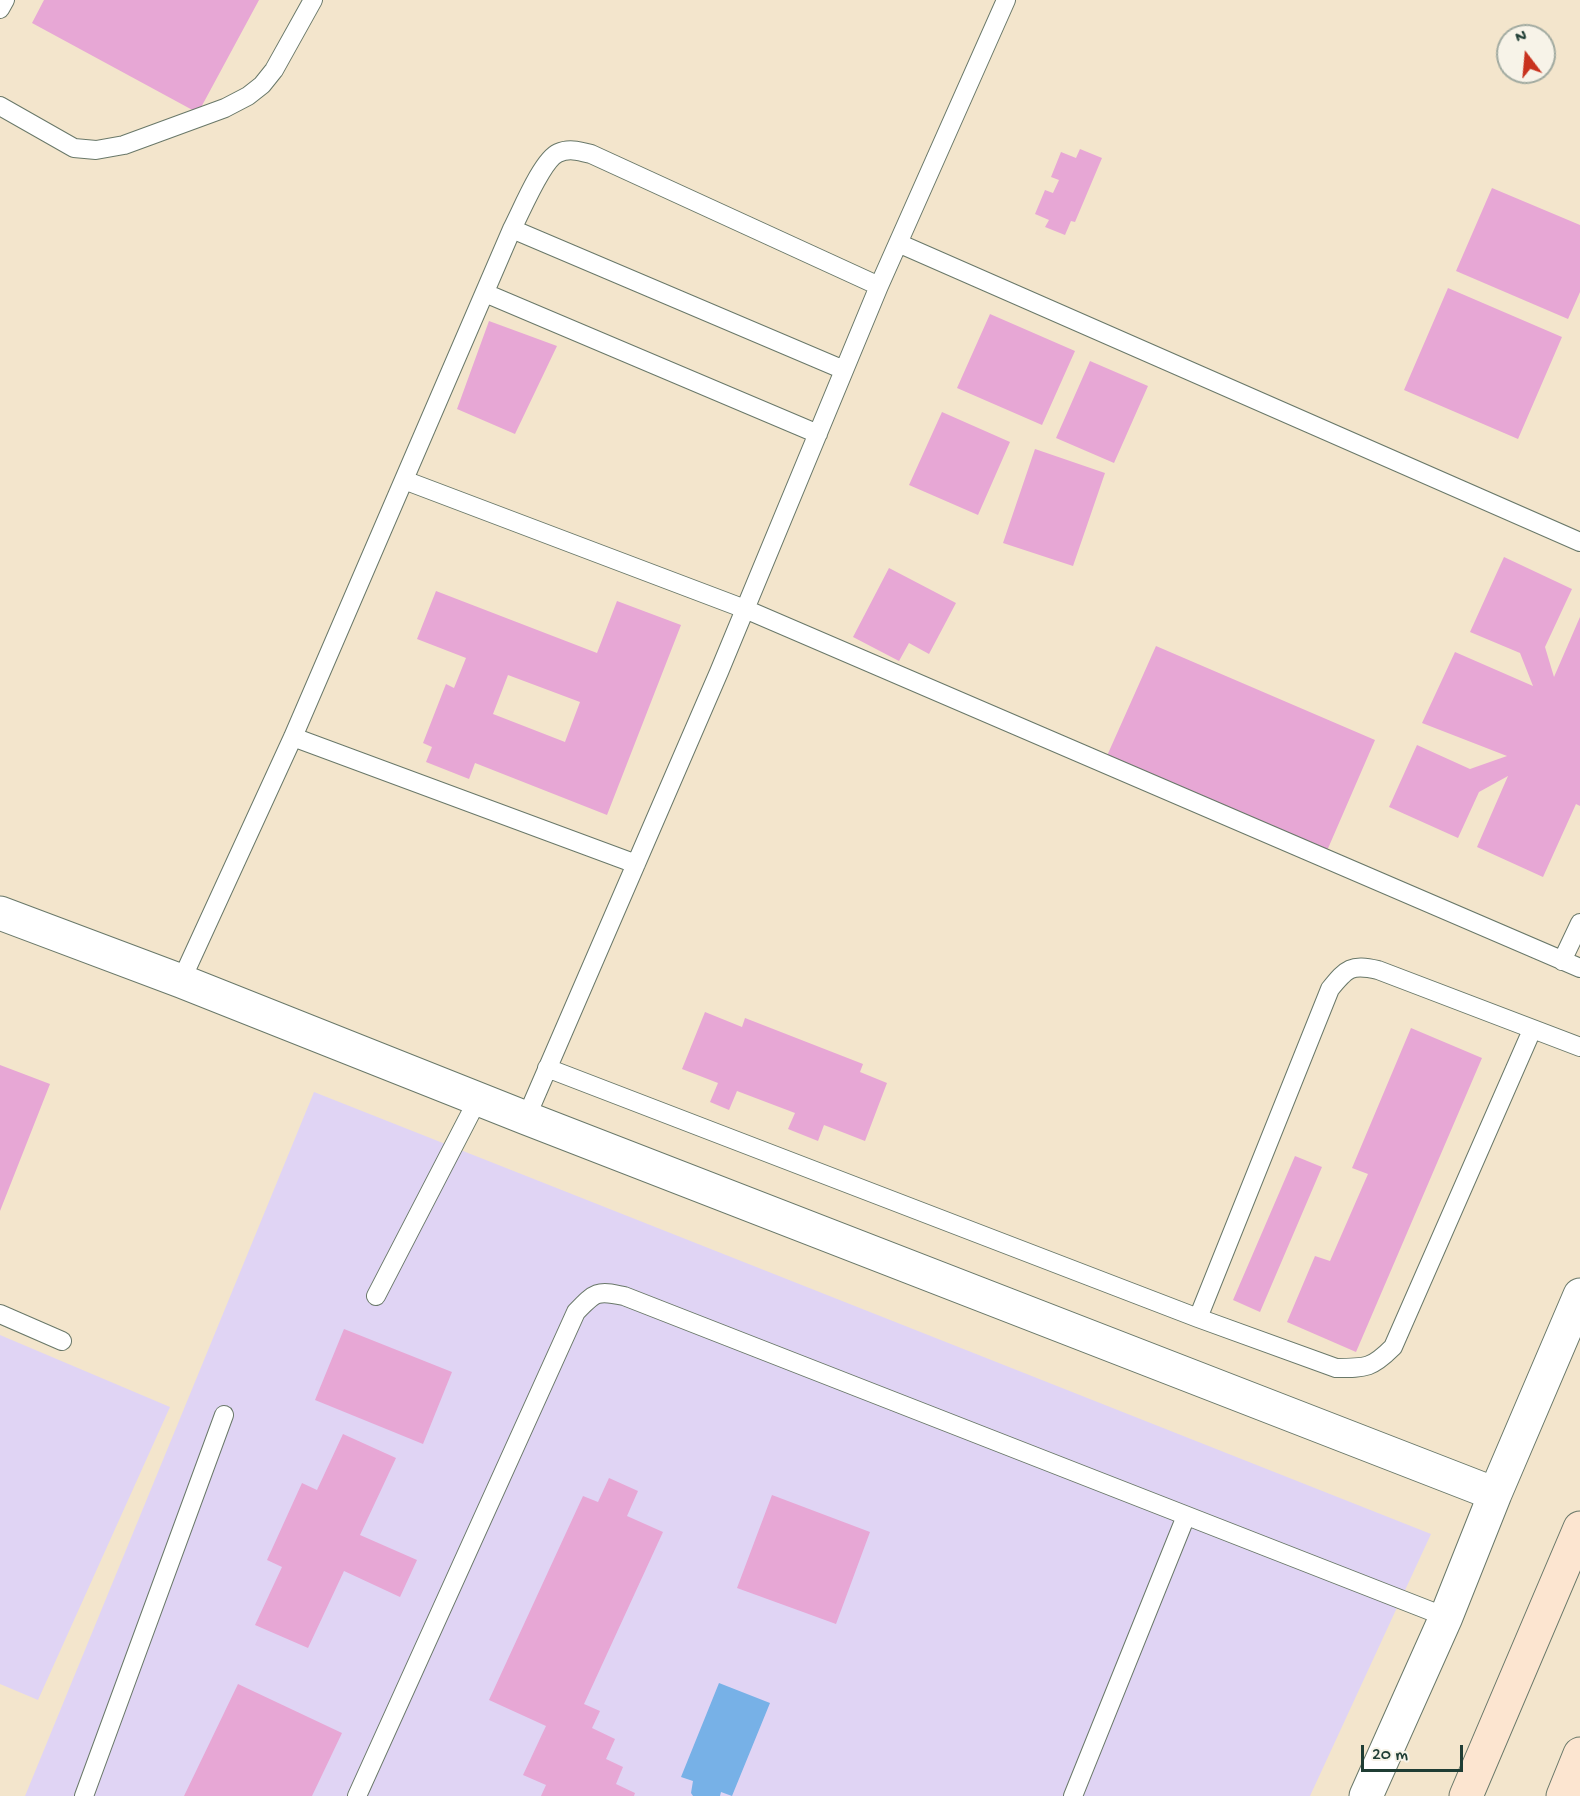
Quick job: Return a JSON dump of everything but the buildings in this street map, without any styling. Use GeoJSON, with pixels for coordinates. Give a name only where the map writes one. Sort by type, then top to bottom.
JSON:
{"type":"FeatureCollection","features":[{"type":"Feature","properties":{"kind":"main road"},"geometry":{"type":"LineString","coordinates":[[1466,1796],[1580,1528]]}},
{"type":"Feature","properties":{"kind":"main road"},"geometry":{"type":"LineString","coordinates":[[1563,1796],[1580,1754]]}},
{"type":"Feature","properties":{"kind":"street"},"geometry":{"type":"LineString","coordinates":[[0,913],[181,981],[526,1118],[1495,1494]]}},
{"type":"Feature","properties":{"kind":"street"},"geometry":{"type":"LineString","coordinates":[[1366,1796],[1446,1617],[1495,1494],[1580,1295]]}},
{"type":"Feature","properties":{"kind":"lane"},"geometry":{"type":"LineString","coordinates":[[0,9],[5,0]]}},
{"type":"Feature","properties":{"kind":"lane"},"geometry":{"type":"LineString","coordinates":[[0,106],[74,148],[96,150],[124,145],[225,108],[248,96],[274,70],[313,0]]}},
{"type":"Feature","properties":{"kind":"lane"},"geometry":{"type":"LineString","coordinates":[[526,1118],[745,609],[879,286],[1006,0]]}},
{"type":"Feature","properties":{"kind":"lane"},"geometry":{"type":"LineString","coordinates":[[181,981],[293,737],[512,229],[542,170],[556,154],[573,150],[591,154],[879,286]]}},
{"type":"Feature","properties":{"kind":"lane"},"geometry":{"type":"LineString","coordinates":[[512,229],[844,370]]}},
{"type":"Feature","properties":{"kind":"lane"},"geometry":{"type":"LineString","coordinates":[[898,243],[1580,542]]}},
{"type":"Feature","properties":{"kind":"lane"},"geometry":{"type":"LineString","coordinates":[[485,294],[818,434]]}},
{"type":"Feature","properties":{"kind":"lane"},"geometry":{"type":"LineString","coordinates":[[404,480],[745,609],[1580,968]]}},
{"type":"Feature","properties":{"kind":"lane"},"geometry":{"type":"LineString","coordinates":[[293,737],[636,864]]}},
{"type":"Feature","properties":{"kind":"lane"},"geometry":{"type":"LineString","coordinates":[[1562,962],[1580,923]]}},
{"type":"Feature","properties":{"kind":"lane"},"geometry":{"type":"LineString","coordinates":[[1198,1318],[1330,988],[1343,973],[1359,966],[1378,970],[1580,1047]]}},
{"type":"Feature","properties":{"kind":"lane"},"geometry":{"type":"LineString","coordinates":[[547,1068],[1198,1318],[1336,1368],[1357,1368],[1377,1363],[1393,1347],[1532,1030]]}},
{"type":"Feature","properties":{"kind":"lane"},"geometry":{"type":"LineString","coordinates":[[376,1296],[478,1099]]}},
{"type":"Feature","properties":{"kind":"lane"},"geometry":{"type":"LineString","coordinates":[[357,1796],[576,1312],[588,1299],[603,1292],[624,1296],[1446,1617]]}},
{"type":"Feature","properties":{"kind":"lane"},"geometry":{"type":"LineString","coordinates":[[0,1314],[62,1341]]}},
{"type":"Feature","properties":{"kind":"lane"},"geometry":{"type":"LineString","coordinates":[[84,1796],[224,1415]]}},
{"type":"Feature","properties":{"kind":"lane"},"geometry":{"type":"LineString","coordinates":[[1073,1796],[1186,1516]]}},
{"type":"Feature","properties":{"kind":"shaded area"},"geometry":{"type":"Polygon","coordinates":[[[314,1092],[1431,1534],[1310,1796],[25,1796],[314,1092]]]}},
{"type":"Feature","properties":{"kind":"shaded area"},"geometry":{"type":"Polygon","coordinates":[[[0,1335],[170,1407],[38,1700],[0,1684],[0,1335]]]}},
{"type":"Feature","properties":{"kind":"water"},"geometry":{"type":"Polygon","coordinates":[[[719,1683],[770,1703],[732,1796],[721,1792],[720,1796],[693,1796],[691,1793],[693,1781],[681,1777],[719,1683]]]}}]}
